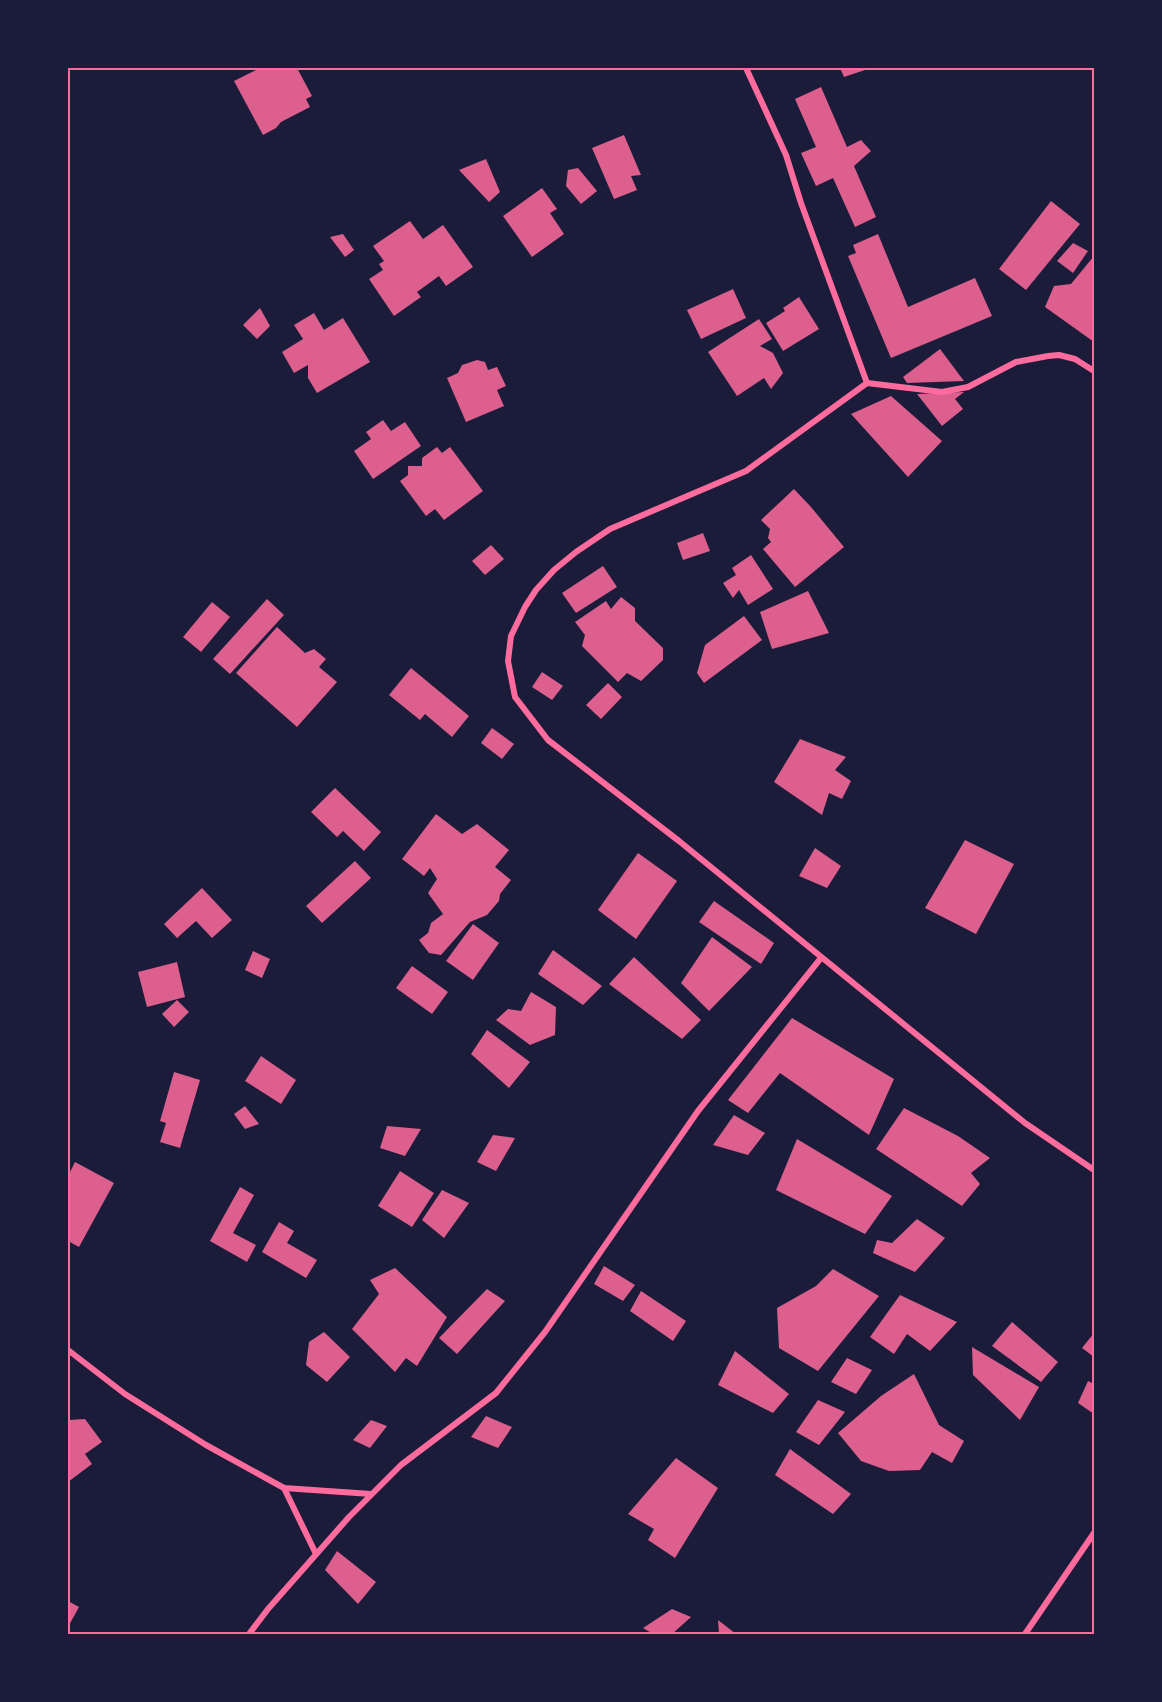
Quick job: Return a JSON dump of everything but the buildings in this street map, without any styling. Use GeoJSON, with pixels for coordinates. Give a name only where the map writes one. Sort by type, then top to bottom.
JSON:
{"type":"FeatureCollection","features":[{"type":"Feature","properties":{"kind":"street"},"geometry":{"type":"LineString","coordinates":[[746,68],[786,155],[801,203],[867,383]]}},
{"type":"Feature","properties":{"kind":"street"},"geometry":{"type":"LineString","coordinates":[[1095,371],[1075,359],[1059,355],[1016,362],[968,387],[942,392],[867,383],[746,471],[610,529],[576,552],[554,570],[536,590],[525,607],[511,636],[508,661],[515,697],[548,740],[679,841],[1025,1123],[1095,1170]]}},
{"type":"Feature","properties":{"kind":"street"},"geometry":{"type":"LineString","coordinates":[[249,1635],[267,1609],[371,1494],[401,1465],[496,1393],[545,1332],[698,1111],[821,958]]}},
{"type":"Feature","properties":{"kind":"street"},"geometry":{"type":"LineString","coordinates":[[68,1350],[125,1394],[206,1445],[284,1488],[371,1494]]}},
{"type":"Feature","properties":{"kind":"street"},"geometry":{"type":"LineString","coordinates":[[284,1488],[316,1554]]}},
{"type":"Feature","properties":{"kind":"street"},"geometry":{"type":"LineString","coordinates":[[1025,1635],[1095,1533]]}}]}
